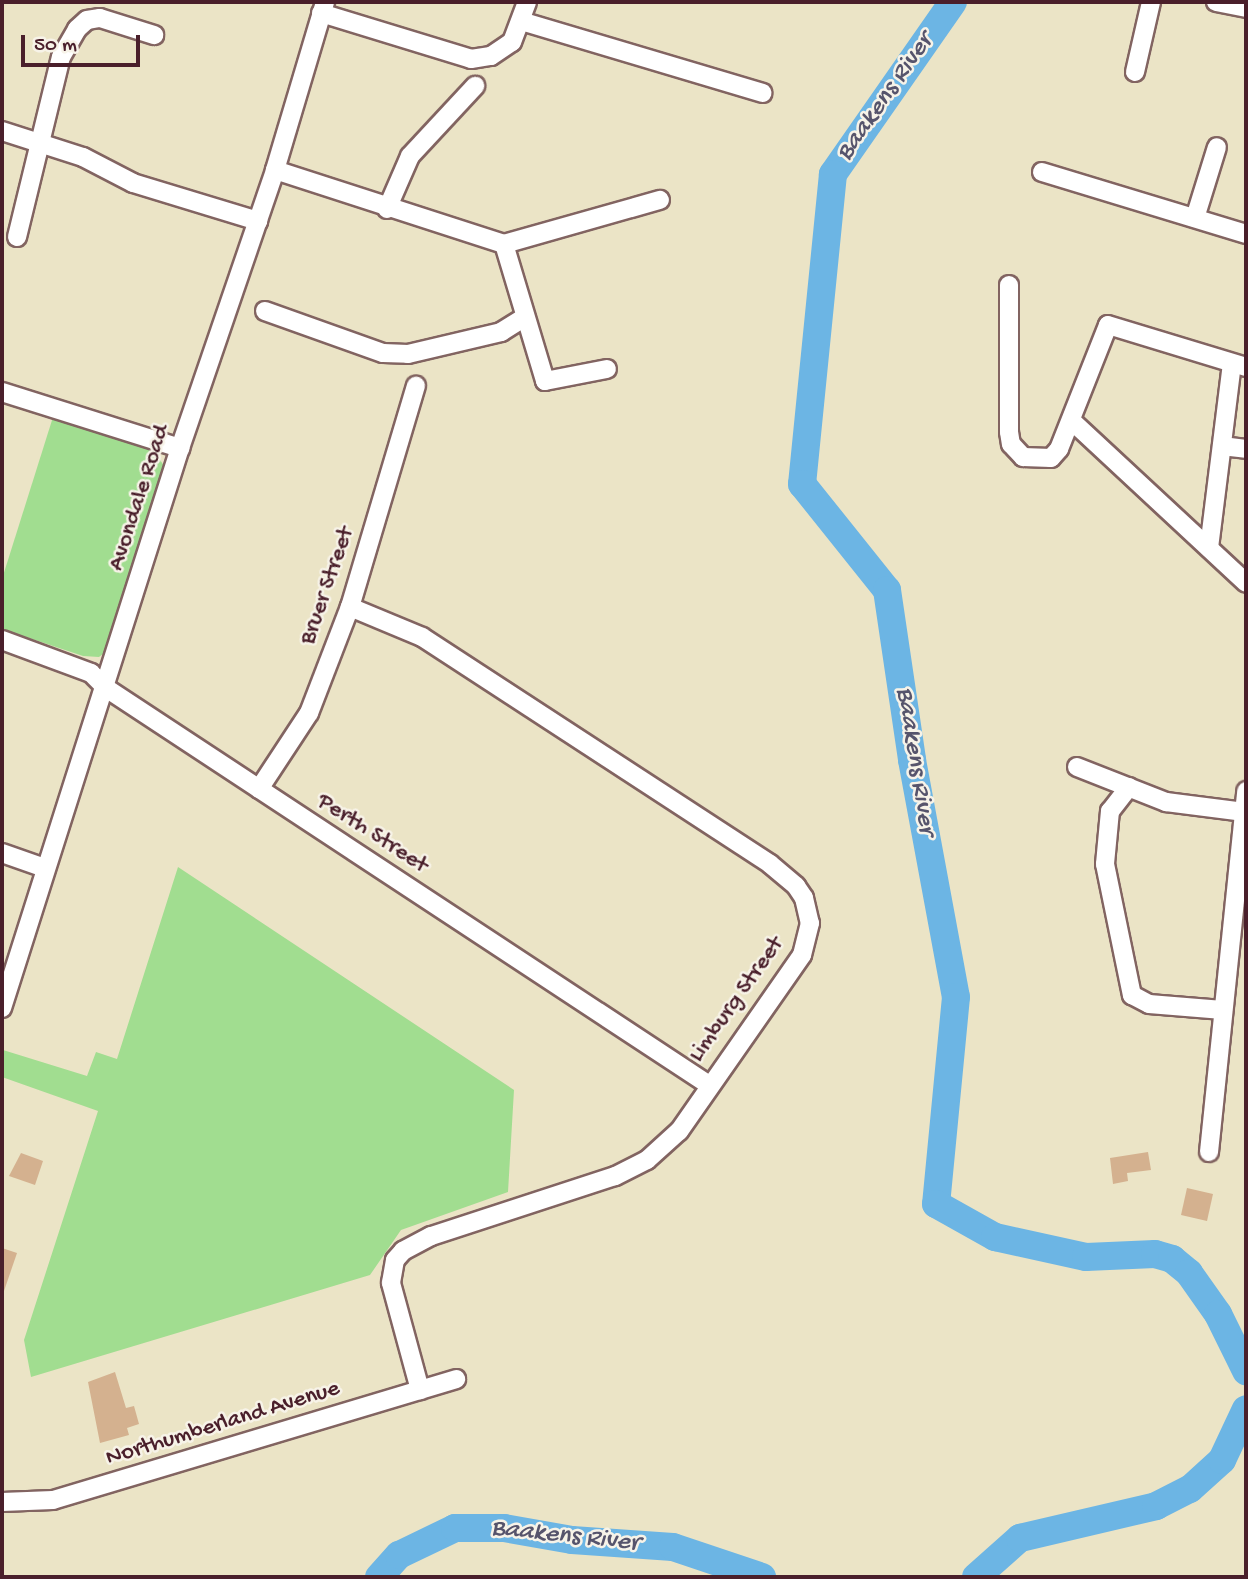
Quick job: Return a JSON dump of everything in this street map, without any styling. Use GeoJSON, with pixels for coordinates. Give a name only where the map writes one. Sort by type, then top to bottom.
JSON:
{"type":"FeatureCollection","features":[{"type":"Feature","properties":{"kind":"street"},"geometry":{"type":"LineString","coordinates":[[323,7],[471,59],[491,56],[512,42],[527,2]]}},
{"type":"Feature","properties":{"kind":"street"},"geometry":{"type":"LineString","coordinates":[[1135,72],[1151,2]]}},
{"type":"Feature","properties":{"kind":"street"},"geometry":{"type":"LineString","coordinates":[[1216,2],[1246,8]]}},
{"type":"Feature","properties":{"kind":"street","name":"Avondale Road"},"geometry":{"type":"LineString","coordinates":[[2,1008],[45,867],[106,688],[180,448],[275,170],[323,7]]}},
{"type":"Feature","properties":{"kind":"street"},"geometry":{"type":"LineString","coordinates":[[17,237],[61,57],[77,29],[100,18],[154,35]]}},
{"type":"Feature","properties":{"kind":"street"},"geometry":{"type":"LineString","coordinates":[[521,21],[763,93]]}},
{"type":"Feature","properties":{"kind":"street"},"geometry":{"type":"LineString","coordinates":[[387,209],[410,156],[475,86]]}},
{"type":"Feature","properties":{"kind":"street"},"geometry":{"type":"LineString","coordinates":[[2,131],[83,157],[124,180],[258,221]]}},
{"type":"Feature","properties":{"kind":"street"},"geometry":{"type":"LineString","coordinates":[[1195,219],[1217,147]]}},
{"type":"Feature","properties":{"kind":"street"},"geometry":{"type":"LineString","coordinates":[[275,170],[387,209],[505,244],[660,200]]}},
{"type":"Feature","properties":{"kind":"street"},"geometry":{"type":"LineString","coordinates":[[1042,172],[1246,234]]}},
{"type":"Feature","properties":{"kind":"street"},"geometry":{"type":"LineString","coordinates":[[505,244],[524,317],[545,380],[607,369]]}},
{"type":"Feature","properties":{"kind":"street"},"geometry":{"type":"LineString","coordinates":[[1009,285],[1011,444],[1023,457],[1051,458],[1073,422],[1108,325],[1212,353],[1239,365],[1222,446],[1209,548]]}},
{"type":"Feature","properties":{"kind":"street"},"geometry":{"type":"LineString","coordinates":[[265,311],[383,353],[408,354],[501,332],[524,317]]}},
{"type":"Feature","properties":{"kind":"street","name":"Bruer Street"},"geometry":{"type":"LineString","coordinates":[[259,789],[309,713],[350,607],[416,386]]}},
{"type":"Feature","properties":{"kind":"street"},"geometry":{"type":"LineString","coordinates":[[2,392],[180,448]]}},
{"type":"Feature","properties":{"kind":"street"},"geometry":{"type":"LineString","coordinates":[[1073,422],[1246,583]]}},
{"type":"Feature","properties":{"kind":"street"},"geometry":{"type":"LineString","coordinates":[[1222,446],[1246,450]]}},
{"type":"Feature","properties":{"kind":"street","name":"Limburg Street"},"geometry":{"type":"LineString","coordinates":[[350,607],[422,637],[770,864],[796,886],[810,923],[802,955],[709,1084],[679,1131],[632,1168],[431,1236],[403,1251],[395,1260],[391,1283],[419,1390]]}},
{"type":"Feature","properties":{"kind":"street","name":"Perth Street"},"geometry":{"type":"LineString","coordinates":[[2,640],[91,673],[106,688],[709,1084]]}},
{"type":"Feature","properties":{"kind":"street"},"geometry":{"type":"LineString","coordinates":[[1077,767],[1184,806],[1244,812]]}},
{"type":"Feature","properties":{"kind":"street"},"geometry":{"type":"LineString","coordinates":[[1129,787],[1110,811],[1105,864],[1132,995],[1149,1003],[1223,1010]]}},
{"type":"Feature","properties":{"kind":"street"},"geometry":{"type":"LineString","coordinates":[[1209,1152],[1246,791]]}},
{"type":"Feature","properties":{"kind":"street"},"geometry":{"type":"LineString","coordinates":[[2,853],[45,867]]}},
{"type":"Feature","properties":{"kind":"street","name":"Northumberland Avenue"},"geometry":{"type":"LineString","coordinates":[[2,1502],[52,1500],[456,1379]]}},
{"type":"Feature","properties":{"kind":"green space"},"geometry":{"type":"Polygon","coordinates":[[[53,417],[153,449],[166,469],[107,651],[99,657],[83,656],[2,629],[2,579],[53,417]]]}},
{"type":"Feature","properties":{"kind":"green space"},"geometry":{"type":"Polygon","coordinates":[[[178,867],[514,1090],[508,1192],[401,1230],[370,1275],[31,1377],[24,1340],[98,1111],[2,1077],[2,1053],[3,1050],[87,1076],[96,1052],[117,1059],[178,867]]]}},
{"type":"Feature","properties":{"kind":"building"},"geometry":{"type":"Polygon","coordinates":[[[1148,1152],[1151,1170],[1127,1173],[1128,1181],[1113,1184],[1110,1158],[1148,1152]]]}},
{"type":"Feature","properties":{"kind":"building"},"geometry":{"type":"Polygon","coordinates":[[[21,1153],[43,1161],[35,1185],[9,1176],[21,1153]]]}},
{"type":"Feature","properties":{"kind":"building"},"geometry":{"type":"Polygon","coordinates":[[[1187,1188],[1213,1194],[1207,1221],[1181,1215],[1187,1188]]]}},
{"type":"Feature","properties":{"kind":"building"},"geometry":{"type":"Polygon","coordinates":[[[2,1248],[17,1253],[4,1291],[2,1291],[2,1248]]]}},
{"type":"Feature","properties":{"kind":"building"},"geometry":{"type":"Polygon","coordinates":[[[115,1372],[126,1408],[134,1406],[139,1424],[127,1428],[129,1435],[100,1443],[88,1382],[115,1372]]]}},
{"type":"Feature","properties":{"kind":"waterway","name":"Baakens River"},"geometry":{"type":"LineString","coordinates":[[953,2],[833,174],[802,484],[887,590],[912,760],[956,997],[936,1204],[995,1237],[1086,1257],[1155,1254],[1172,1259],[1189,1273],[1218,1314],[1246,1371]]}},
{"type":"Feature","properties":{"kind":"waterway","name":"Baakens River"},"geometry":{"type":"LineString","coordinates":[[976,1577],[1020,1538],[1156,1506],[1190,1489],[1222,1460],[1246,1409]]}},
{"type":"Feature","properties":{"kind":"waterway","name":"Baakens River"},"geometry":{"type":"LineString","coordinates":[[379,1577],[399,1555],[455,1528],[504,1528],[572,1540],[673,1547],[762,1577]]}}]}
